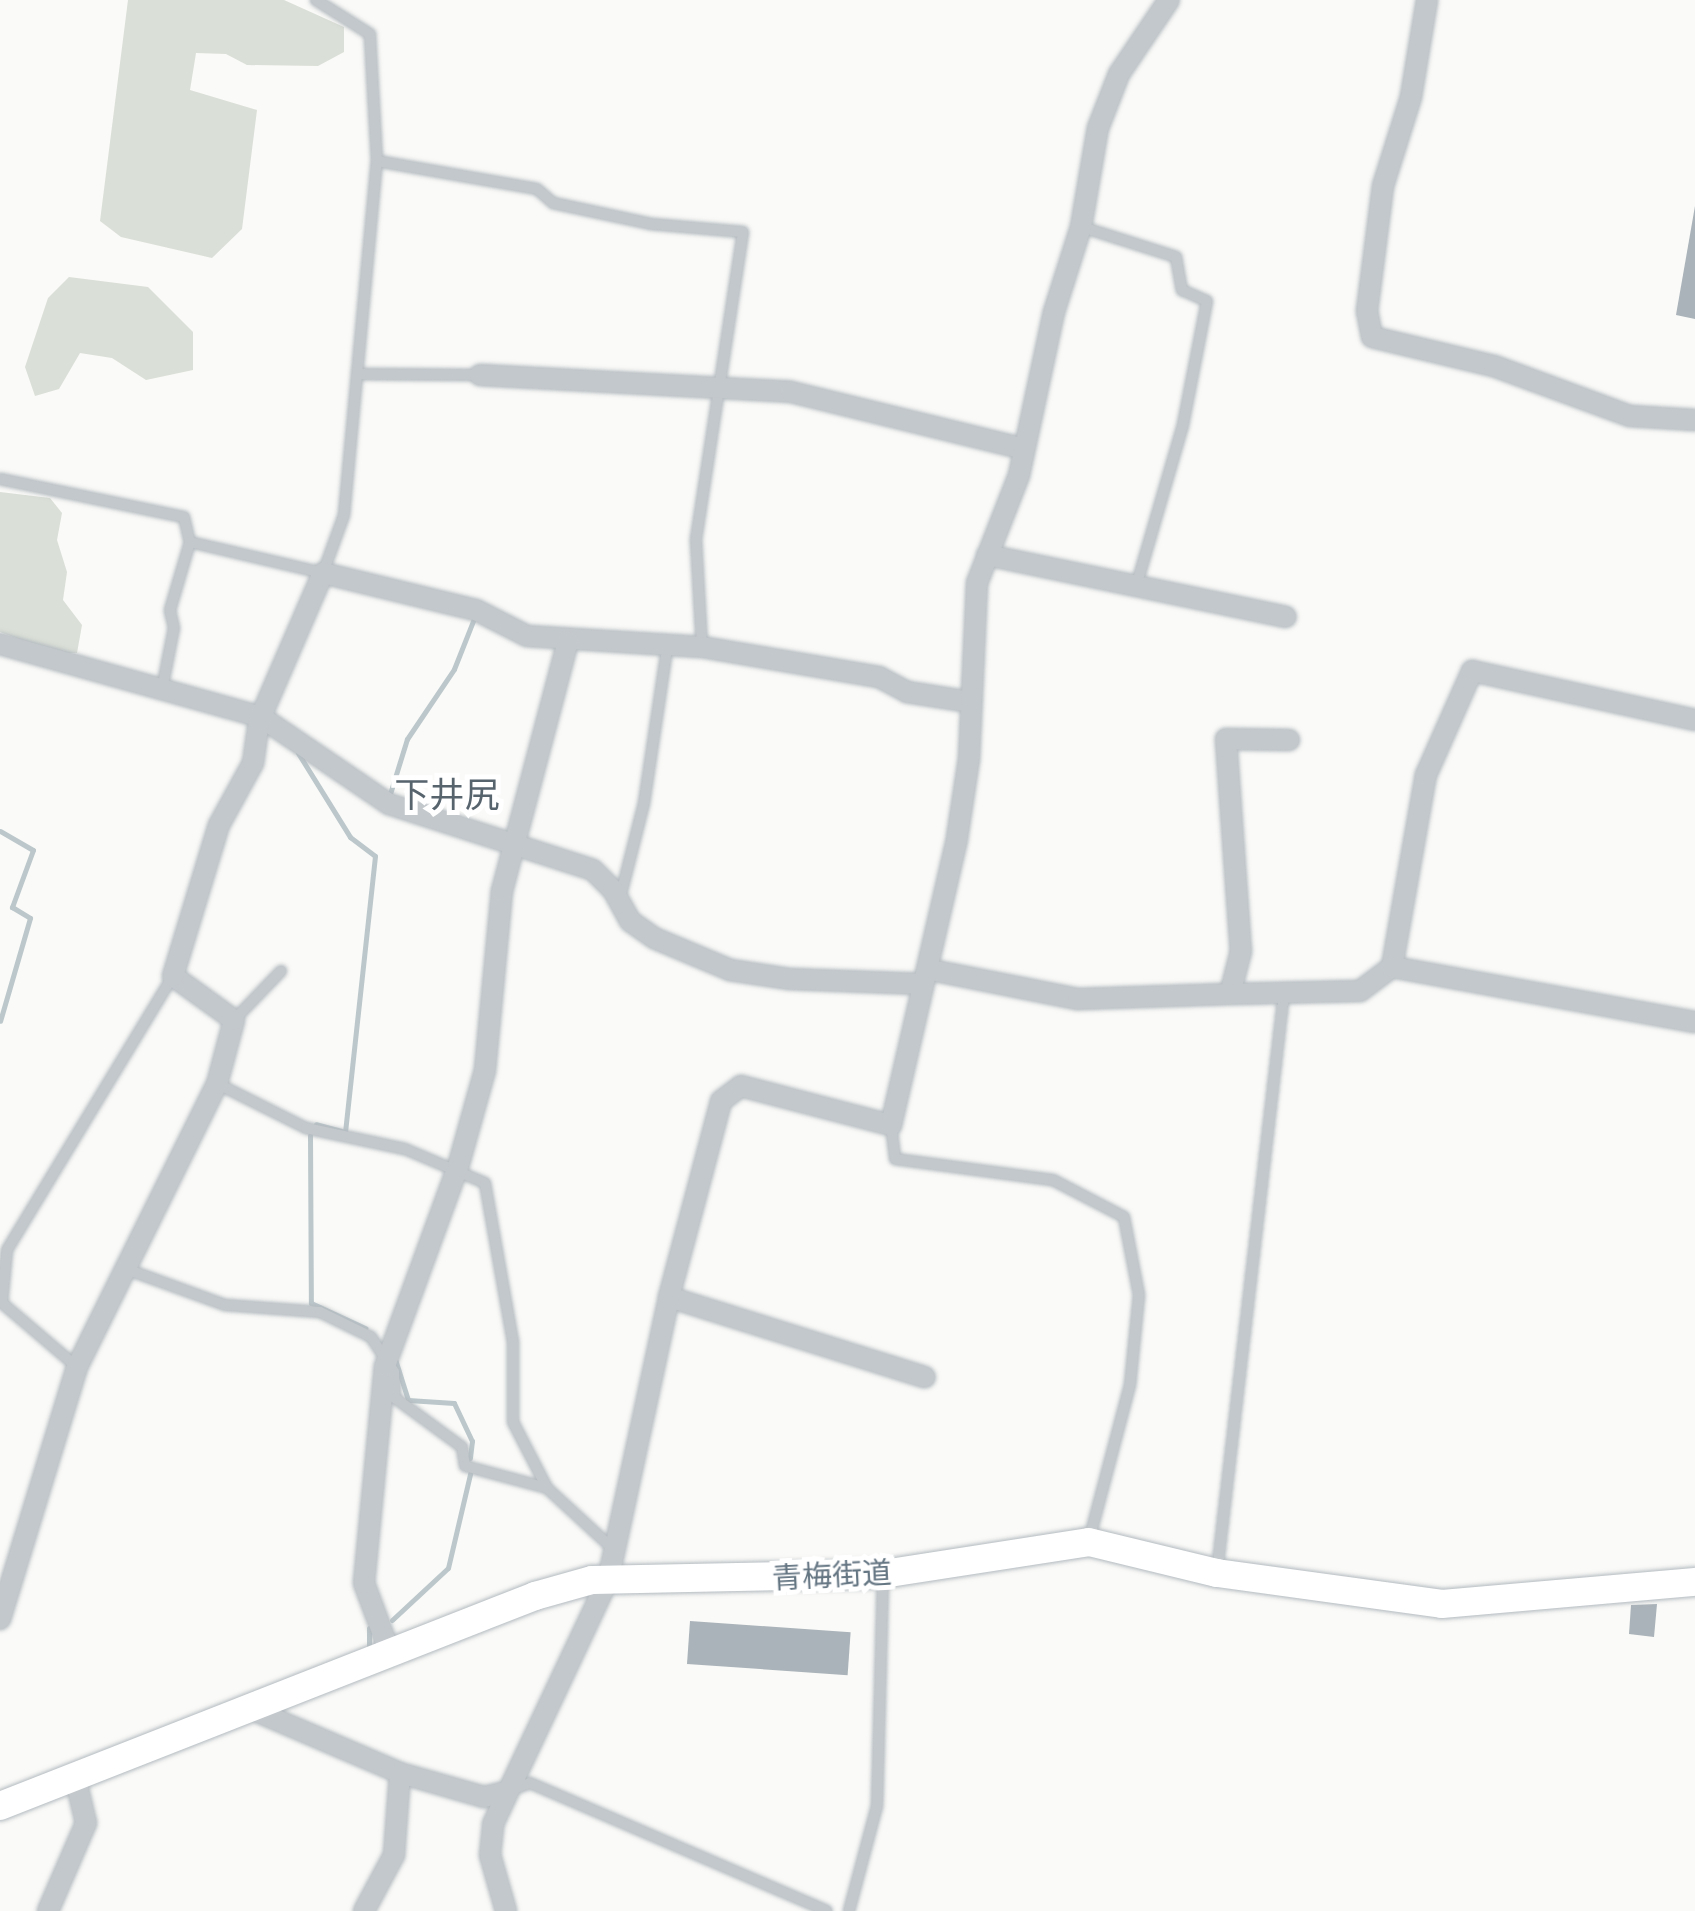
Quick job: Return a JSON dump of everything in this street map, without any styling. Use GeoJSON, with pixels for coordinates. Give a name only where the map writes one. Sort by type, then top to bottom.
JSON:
{"type":"FeatureCollection","features":[{"type":"Feature","properties":{"kind":"main road","name":"青梅街道"},"geometry":{"type":"LineString","coordinates":[[0,1806],[535,1596],[608,1580],[883,1574],[1089,1542],[1217,1573],[1442,1604],[1693,1585]]}},
{"type":"Feature","properties":{"kind":"street"},"geometry":{"type":"LineString","coordinates":[[506,1911],[490,1855],[506,1792],[608,1580],[669,1296],[721,1101],[730,1088],[891,1126],[927,977],[969,759],[977,583],[1024,448],[1080,227],[1098,128],[1118,74],[1169,0]]}},
{"type":"Feature","properties":{"kind":"street"},"geometry":{"type":"LineString","coordinates":[[1426,0],[1411,97],[1384,186],[1367,311],[1372,337],[1494,366],[1630,416],[1695,420]]}},
{"type":"Feature","properties":{"kind":"street"},"geometry":{"type":"LineString","coordinates":[[480,376],[720,385],[792,392],[1024,448]]}},
{"type":"Feature","properties":{"kind":"street"},"geometry":{"type":"LineString","coordinates":[[987,555],[1286,617]]}},
{"type":"Feature","properties":{"kind":"street"},"geometry":{"type":"LineString","coordinates":[[1,1610],[77,1368],[217,1084],[234,1020],[173,976],[219,825],[253,763],[260,719],[323,573],[476,610],[527,636],[667,649],[702,647],[879,677],[907,692],[971,702]]}},
{"type":"Feature","properties":{"kind":"street"},"geometry":{"type":"LineString","coordinates":[[390,1653],[364,1583],[388,1360],[458,1167],[485,1070],[502,891],[516,847],[528,774],[568,642]]}},
{"type":"Feature","properties":{"kind":"street"},"geometry":{"type":"LineString","coordinates":[[0,644],[260,719],[389,804],[592,870],[620,901],[630,921],[654,938],[730,970],[790,980],[927,977],[1078,998],[1360,991],[1392,967],[1426,775],[1472,671],[1695,720]]}},
{"type":"Feature","properties":{"kind":"street"},"geometry":{"type":"LineString","coordinates":[[1230,994],[1240,951],[1226,739],[1288,740]]}},
{"type":"Feature","properties":{"kind":"street"},"geometry":{"type":"LineString","coordinates":[[1392,967],[1695,1022]]}},
{"type":"Feature","properties":{"kind":"street"},"geometry":{"type":"LineString","coordinates":[[669,1296],[925,1378]]}},
{"type":"Feature","properties":{"kind":"street"},"geometry":{"type":"LineString","coordinates":[[250,1709],[400,1773],[484,1797],[506,1792]]}},
{"type":"Feature","properties":{"kind":"street"},"geometry":{"type":"LineString","coordinates":[[374,1906],[394,1855],[400,1773]]}},
{"type":"Feature","properties":{"kind":"street"},"geometry":{"type":"LineString","coordinates":[[48,1911],[86,1823],[75,1776]]}},
{"type":"Feature","properties":{"kind":"lane"},"geometry":{"type":"LineString","coordinates":[[190,542],[323,573],[344,515],[378,161],[370,34],[316,0]]}},
{"type":"Feature","properties":{"kind":"lane"},"geometry":{"type":"LineString","coordinates":[[378,161],[537,190],[553,203],[652,224],[744,232],[696,540],[702,647]]}},
{"type":"Feature","properties":{"kind":"lane"},"geometry":{"type":"LineString","coordinates":[[1080,227],[1176,257],[1182,290],[1208,301],[1183,425],[1136,588]]}},
{"type":"Feature","properties":{"kind":"lane"},"geometry":{"type":"LineString","coordinates":[[357,374],[480,376]]}},
{"type":"Feature","properties":{"kind":"lane"},"geometry":{"type":"LineString","coordinates":[[0,479],[184,516],[190,542],[170,610],[174,628],[162,691]]}},
{"type":"Feature","properties":{"kind":"lane"},"geometry":{"type":"LineString","coordinates":[[620,901],[644,803],[667,649]]}},
{"type":"Feature","properties":{"kind":"lane"},"geometry":{"type":"LineString","coordinates":[[234,1020],[281,970]]}},
{"type":"Feature","properties":{"kind":"lane"},"geometry":{"type":"LineString","coordinates":[[77,1368],[2,1303],[7,1250],[173,976]]}},
{"type":"Feature","properties":{"kind":"lane"},"geometry":{"type":"LineString","coordinates":[[1217,1573],[1284,992]]}},
{"type":"Feature","properties":{"kind":"lane"},"geometry":{"type":"LineString","coordinates":[[217,1084],[306,1128],[458,1167],[485,1182],[513,1342],[513,1422],[548,1488],[614,1549]]}},
{"type":"Feature","properties":{"kind":"lane"},"geometry":{"type":"LineString","coordinates":[[891,1126],[895,1159],[1052,1180],[1124,1217],[1140,1295],[1132,1367],[1089,1542]]}},
{"type":"Feature","properties":{"kind":"lane"},"geometry":{"type":"LineString","coordinates":[[126,1269],[226,1305],[320,1312],[371,1338],[388,1360],[395,1398],[462,1447],[464,1466],[548,1488]]}},
{"type":"Feature","properties":{"kind":"lane"},"geometry":{"type":"LineString","coordinates":[[849,1911],[878,1806],[883,1574]]}},
{"type":"Feature","properties":{"kind":"lane"},"geometry":{"type":"LineString","coordinates":[[506,1792],[530,1783],[827,1911]]}},
{"type":"Feature","properties":{"kind":"shaded area"},"geometry":{"type":"Polygon","coordinates":[[[128,0],[284,0],[344,27],[344,52],[318,66],[247,65],[226,54],[196,53],[190,90],[257,110],[242,229],[212,258],[121,237],[100,221],[128,0]]]}},
{"type":"Feature","properties":{"kind":"shaded area"},"geometry":{"type":"Polygon","coordinates":[[[69,277],[148,287],[193,332],[193,370],[146,380],[112,358],[80,353],[59,389],[35,396],[25,367],[48,298],[69,277]]]}},
{"type":"Feature","properties":{"kind":"shaded area"},"geometry":{"type":"Polygon","coordinates":[[[0,492],[50,498],[62,513],[57,540],[67,572],[63,600],[82,625],[77,653],[57,653],[0,632],[0,492]]]}},
{"type":"Feature","properties":{"kind":"building"},"geometry":{"type":"Polygon","coordinates":[[[1695,206],[1695,319],[1676,315],[1695,206]]]}},
{"type":"Feature","properties":{"kind":"building"},"geometry":{"type":"Polygon","coordinates":[[[1657,1604],[1654,1637],[1629,1634],[1631,1605],[1657,1604]]]}},
{"type":"Feature","properties":{"kind":"building"},"geometry":{"type":"Polygon","coordinates":[[[690,1621],[851,1632],[848,1675],[687,1664],[690,1621]]]}},
{"type":"Feature","properties":{"kind":"waterway"},"geometry":{"type":"LineString","coordinates":[[389,797],[407,739],[454,669],[473,621]]}},
{"type":"Feature","properties":{"kind":"waterway"},"geometry":{"type":"LineString","coordinates":[[298,753],[350,837],[375,856],[345,1132],[316,1124]]}},
{"type":"Feature","properties":{"kind":"waterway"},"geometry":{"type":"LineString","coordinates":[[0,831],[33,850],[12,907],[30,918],[0,1021]]}},
{"type":"Feature","properties":{"kind":"waterway"},"geometry":{"type":"LineString","coordinates":[[310,1135],[311,1303],[365,1328]]}},
{"type":"Feature","properties":{"kind":"waterway"},"geometry":{"type":"LineString","coordinates":[[395,1359],[408,1400],[454,1403],[472,1441],[470,1458]]}},
{"type":"Feature","properties":{"kind":"waterway"},"geometry":{"type":"LineString","coordinates":[[392,1620],[448,1568],[470,1474]]}},
{"type":"Feature","properties":{"kind":"waterway"},"geometry":{"type":"LineString","coordinates":[[369,1628],[369,1650]]}},
{"type":"Feature","properties":{"kind":"district","name":"下井尻"},"geometry":{"type":"Point","coordinates":[447,795]}}]}
